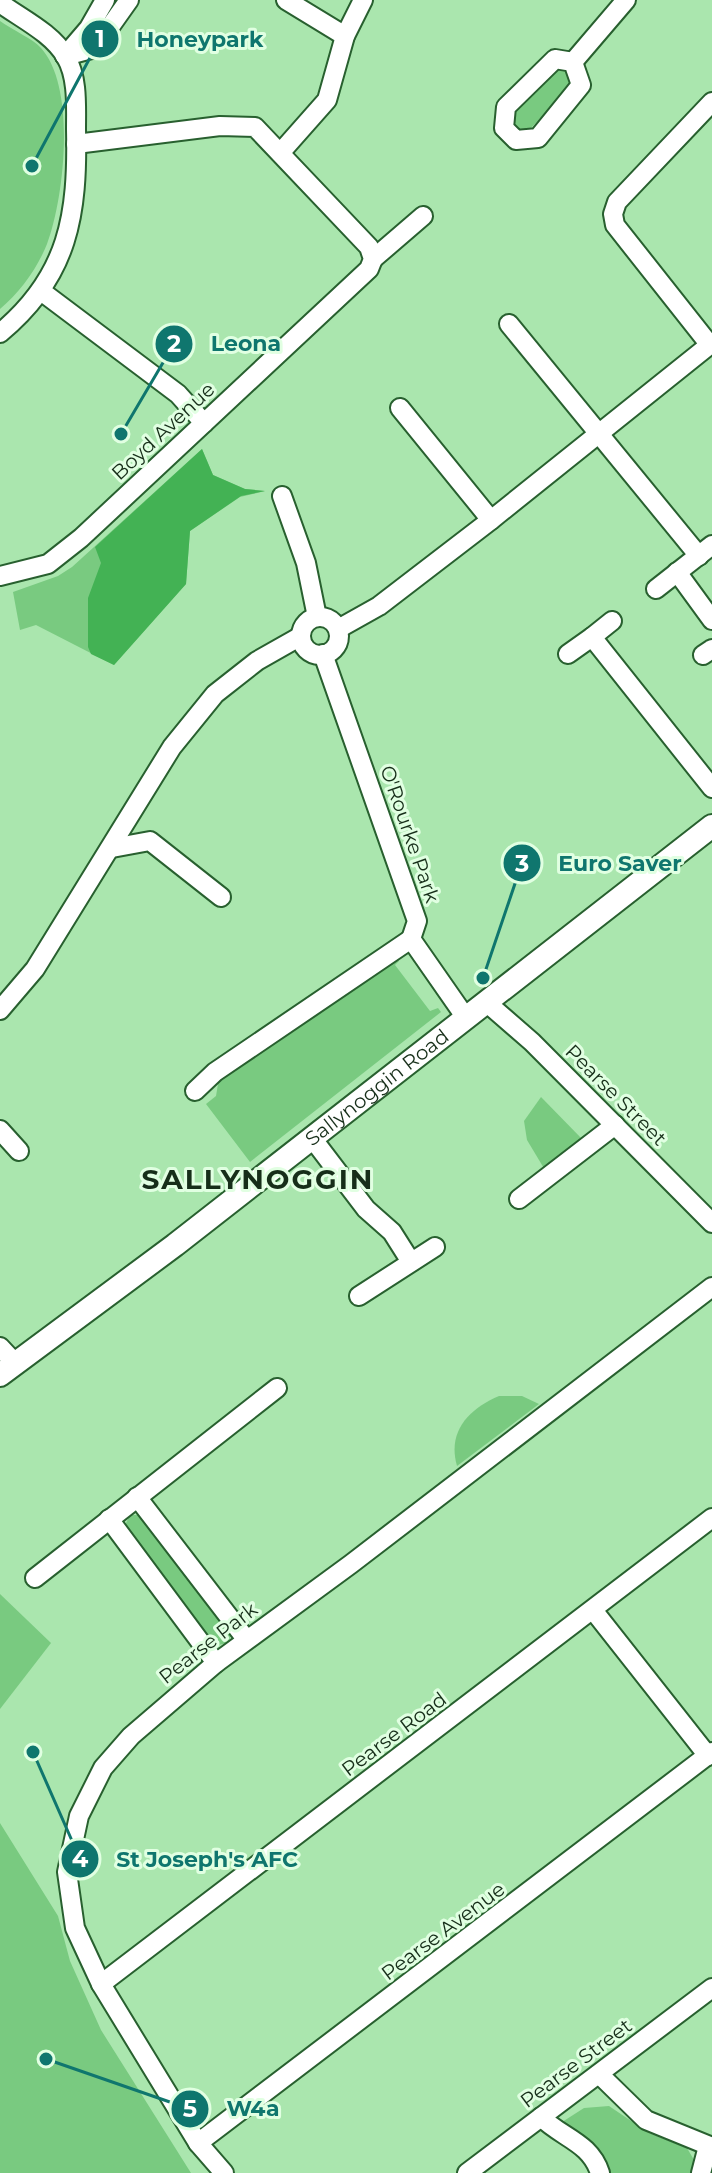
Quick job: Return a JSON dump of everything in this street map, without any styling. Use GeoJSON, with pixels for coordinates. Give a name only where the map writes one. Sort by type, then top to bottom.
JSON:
{"type":"FeatureCollection","features":[{"type":"Feature","properties":{"kind":"street"},"geometry":{"type":"LineString","coordinates":[[65,56],[89,28],[105,0]]}},
{"type":"Feature","properties":{"kind":"street"},"geometry":{"type":"LineString","coordinates":[[65,56],[95,48],[129,0]]}},
{"type":"Feature","properties":{"kind":"street"},"geometry":{"type":"LineString","coordinates":[[286,0],[345,36]]}},
{"type":"Feature","properties":{"kind":"street"},"geometry":{"type":"LineString","coordinates":[[281,152],[327,100],[345,36],[363,0]]}},
{"type":"Feature","properties":{"kind":"street"},"geometry":{"type":"LineString","coordinates":[[573,62],[626,0]]}},
{"type":"Feature","properties":{"kind":"street"},"geometry":{"type":"LineString","coordinates":[[0,3],[52,40],[65,56],[73,74],[76,144],[71,224],[62,252],[41,291],[0,333]]}},
{"type":"Feature","properties":{"kind":"street"},"geometry":{"type":"LineString","coordinates":[[555,59],[573,62],[581,85],[538,138],[524,142],[508,135],[502,120],[506,107],[555,59]]}},
{"type":"Feature","properties":{"kind":"street"},"geometry":{"type":"LineString","coordinates":[[338,629],[329,620],[317,617],[305,624],[301,636],[305,648],[323,654],[334,648],[338,629],[379,606],[601,435],[708,337],[615,225],[613,214],[617,202],[712,102]]}},
{"type":"Feature","properties":{"kind":"street"},"geometry":{"type":"LineString","coordinates":[[76,144],[245,125],[255,127],[369,247],[373,259]]}},
{"type":"Feature","properties":{"kind":"street","name":"Boyd Avenue"},"geometry":{"type":"LineString","coordinates":[[0,576],[48,564],[81,538],[369,269],[373,259],[423,216]]}},
{"type":"Feature","properties":{"kind":"street"},"geometry":{"type":"LineString","coordinates":[[41,291],[178,394],[204,423]]}},
{"type":"Feature","properties":{"kind":"street"},"geometry":{"type":"LineString","coordinates":[[509,324],[601,435],[705,550],[656,589]]}},
{"type":"Feature","properties":{"kind":"street"},"geometry":{"type":"LineString","coordinates":[[400,408],[491,520]]}},
{"type":"Feature","properties":{"kind":"street"},"geometry":{"type":"LineString","coordinates":[[282,496],[306,563],[317,617]]}},
{"type":"Feature","properties":{"kind":"street"},"geometry":{"type":"LineString","coordinates":[[677,572],[712,620]]}},
{"type":"Feature","properties":{"kind":"street"},"geometry":{"type":"LineString","coordinates":[[568,654],[612,621]]}},
{"type":"Feature","properties":{"kind":"street"},"geometry":{"type":"LineString","coordinates":[[0,1010],[35,969],[172,747],[215,694],[257,661],[301,636]]}},
{"type":"Feature","properties":{"kind":"street"},"geometry":{"type":"LineString","coordinates":[[592,637],[712,788]]}},
{"type":"Feature","properties":{"kind":"street","name":"O'Rourke Park"},"geometry":{"type":"LineString","coordinates":[[323,654],[417,921],[411,939]]}},
{"type":"Feature","properties":{"kind":"street"},"geometry":{"type":"LineString","coordinates":[[137,805],[150,841],[221,897]]}},
{"type":"Feature","properties":{"kind":"street","name":"Sallynoggin Road"},"geometry":{"type":"LineString","coordinates":[[5,1362],[312,1138],[712,826]]}},
{"type":"Feature","properties":{"kind":"street"},"geometry":{"type":"LineString","coordinates":[[112,848],[150,841]]}},
{"type":"Feature","properties":{"kind":"street"},"geometry":{"type":"LineString","coordinates":[[195,1091],[215,1072],[411,939],[466,1018]]}},
{"type":"Feature","properties":{"kind":"street","name":"Pearse Street"},"geometry":{"type":"LineString","coordinates":[[486,1002],[532,1042],[712,1223]]}},
{"type":"Feature","properties":{"kind":"street"},"geometry":{"type":"LineString","coordinates":[[519,1199],[615,1125]]}},
{"type":"Feature","properties":{"kind":"street"},"geometry":{"type":"LineString","coordinates":[[0,1130],[19,1151]]}},
{"type":"Feature","properties":{"kind":"street"},"geometry":{"type":"LineString","coordinates":[[312,1138],[366,1209],[392,1232],[411,1262]]}},
{"type":"Feature","properties":{"kind":"street"},"geometry":{"type":"LineString","coordinates":[[359,1296],[435,1247]]}},
{"type":"Feature","properties":{"kind":"street","name":"Pearse Park"},"geometry":{"type":"LineString","coordinates":[[224,2173],[198,2143],[101,1984],[75,1928],[67,1872],[79,1816],[103,1768],[131,1736],[246,1639],[351,1564],[712,1287]]}},
{"type":"Feature","properties":{"kind":"street"},"geometry":{"type":"LineString","coordinates":[[35,1578],[277,1388]]}},
{"type":"Feature","properties":{"kind":"street"},"geometry":{"type":"LineString","coordinates":[[137,1497],[246,1639]]}},
{"type":"Feature","properties":{"kind":"street","name":"Pearse Road"},"geometry":{"type":"LineString","coordinates":[[101,1984],[712,1518]]}},
{"type":"Feature","properties":{"kind":"street"},"geometry":{"type":"LineString","coordinates":[[109,1519],[216,1663]]}},
{"type":"Feature","properties":{"kind":"street"},"geometry":{"type":"LineString","coordinates":[[593,1610],[710,1754]]}},
{"type":"Feature","properties":{"kind":"street","name":"Pearse Avenue"},"geometry":{"type":"LineString","coordinates":[[198,2143],[710,1754]]}},
{"type":"Feature","properties":{"kind":"street","name":"Pearse Street"},"geometry":{"type":"LineString","coordinates":[[467,2173],[712,1988]]}},
{"type":"Feature","properties":{"kind":"street"},"geometry":{"type":"LineString","coordinates":[[599,2074],[646,2120],[710,2146],[701,2173]]}},
{"type":"Feature","properties":{"kind":"street"},"geometry":{"type":"LineString","coordinates":[[541,2117],[594,2155],[600,2173]]}},
{"type":"Feature","properties":{"kind":"green space"},"geometry":{"type":"Polygon","coordinates":[[[0,21],[37,44],[52,66],[60,89],[64,144],[58,200],[47,244],[27,280],[0,309],[0,21]]]}},
{"type":"Feature","properties":{"kind":"green space"},"geometry":{"type":"Polygon","coordinates":[[[556,67],[566,70],[571,79],[568,89],[529,130],[514,129],[509,115],[556,67]]]}},
{"type":"Feature","properties":{"kind":"green space"},"geometry":{"type":"Polygon","coordinates":[[[202,449],[213,475],[245,489],[265,491],[240,497],[190,531],[186,584],[114,665],[36,625],[20,630],[13,592],[58,576],[72,567],[202,449]]]}},
{"type":"Feature","properties":{"kind":"green space"},"geometry":{"type":"Polygon","coordinates":[[[202,449],[213,475],[245,489],[265,491],[241,496],[190,531],[186,584],[114,665],[91,654],[88,647],[88,598],[101,563],[95,547],[202,449]]]}},
{"type":"Feature","properties":{"kind":"green space"},"geometry":{"type":"Polygon","coordinates":[[[395,957],[399,961],[395,965],[430,1011],[438,1008],[441,1012],[250,1162],[206,1104],[216,1096],[219,1078],[395,957]]]}},
{"type":"Feature","properties":{"kind":"green space"},"geometry":{"type":"Polygon","coordinates":[[[541,1097],[583,1140],[545,1170],[527,1140],[524,1121],[541,1097]]]}},
{"type":"Feature","properties":{"kind":"green space"},"geometry":{"type":"Polygon","coordinates":[[[499,1396],[522,1396],[539,1404],[457,1466],[455,1442],[463,1423],[478,1408],[499,1396]]]}},
{"type":"Feature","properties":{"kind":"green space"},"geometry":{"type":"Polygon","coordinates":[[[130,1515],[141,1515],[231,1629],[229,1643],[211,1646],[124,1527],[130,1515]]]}},
{"type":"Feature","properties":{"kind":"green space"},"geometry":{"type":"Polygon","coordinates":[[[0,1594],[51,1643],[0,1709],[0,1594]]]}},
{"type":"Feature","properties":{"kind":"green space"},"geometry":{"type":"Polygon","coordinates":[[[0,1823],[58,1916],[70,1961],[101,2030],[191,2173],[0,2173],[0,1823]]]}},
{"type":"Feature","properties":{"kind":"green space"},"geometry":{"type":"Polygon","coordinates":[[[609,2106],[649,2133],[687,2148],[694,2160],[692,2173],[606,2173],[591,2143],[559,2124],[584,2108],[609,2106]]]}},
{"type":"Feature","properties":{"kind":"place","name":"Honeypark"},"geometry":{"type":"Point","coordinates":[32,166]}},
{"type":"Feature","properties":{"kind":"place","name":"Leona"},"geometry":{"type":"Point","coordinates":[121,434]}},
{"type":"Feature","properties":{"kind":"place","name":"Euro Saver"},"geometry":{"type":"Point","coordinates":[483,978]}},
{"type":"Feature","properties":{"kind":"place","name":"St Joseph's AFC"},"geometry":{"type":"Point","coordinates":[33,1752]}},
{"type":"Feature","properties":{"kind":"place","name":"W4a"},"geometry":{"type":"Point","coordinates":[46,2059]}},
{"type":"Feature","properties":{"kind":"district","name":"SALLYNOGGIN"},"geometry":{"type":"Point","coordinates":[258,1179]}}]}
